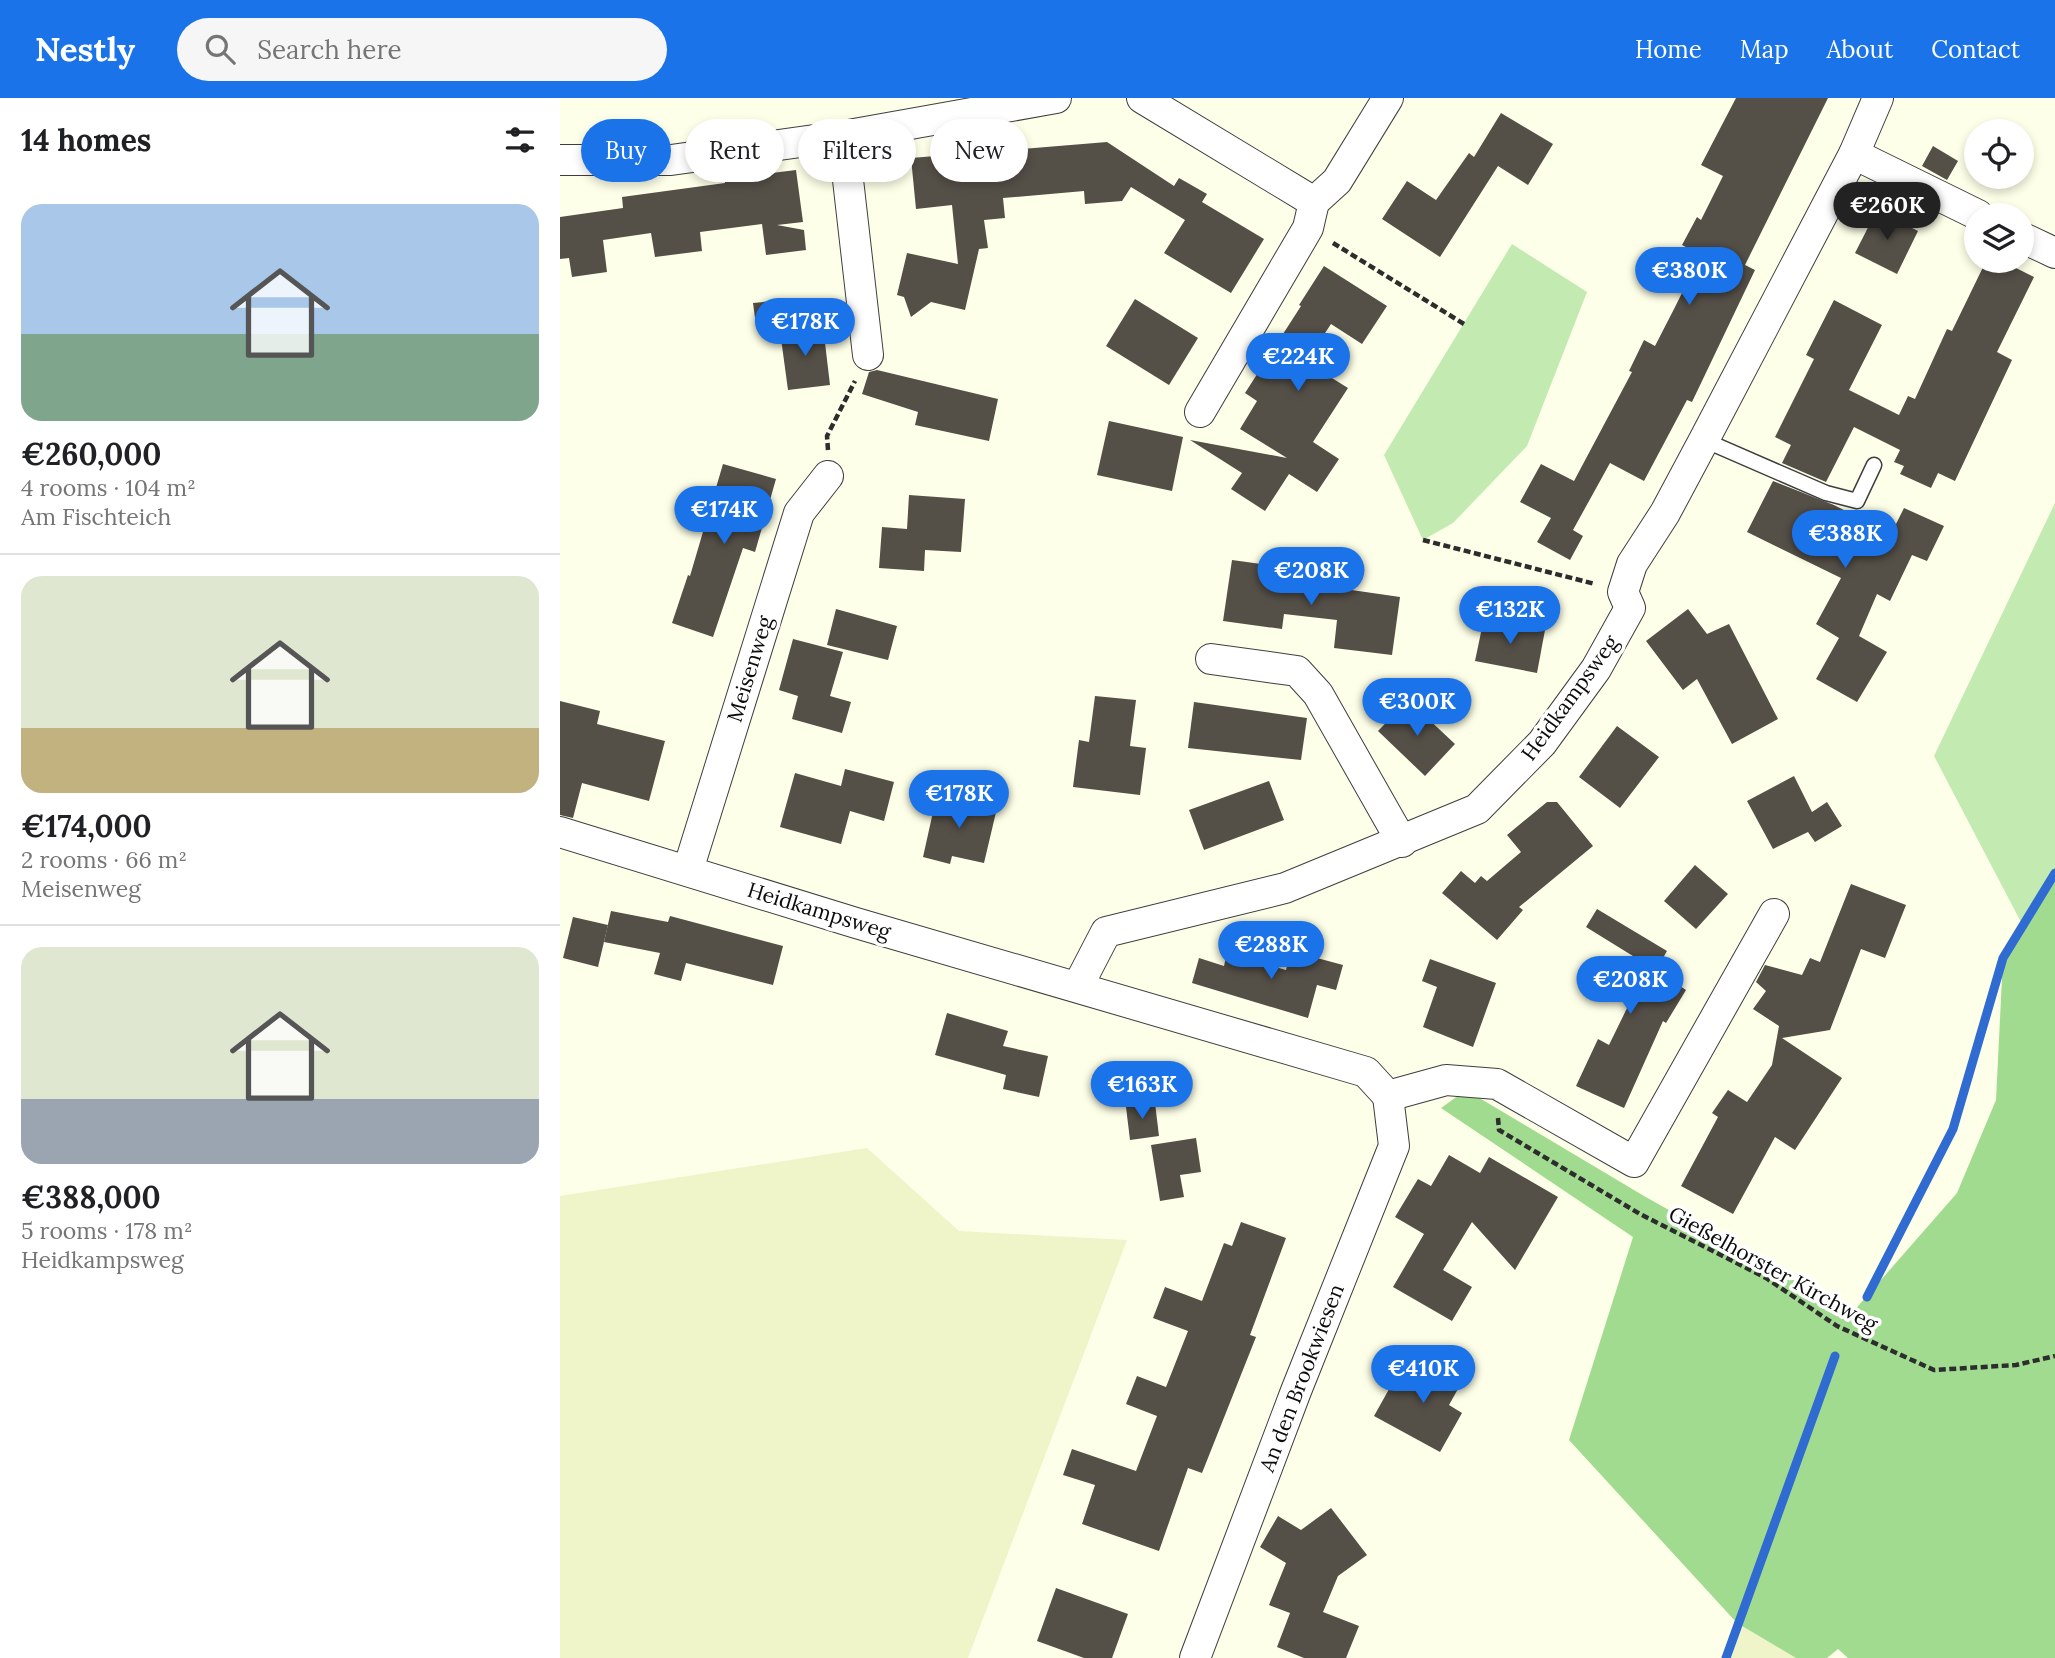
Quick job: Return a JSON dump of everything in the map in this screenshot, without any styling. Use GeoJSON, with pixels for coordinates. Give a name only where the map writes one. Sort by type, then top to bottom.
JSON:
{"type":"FeatureCollection","features":[{"type":"Feature","properties":{"kind":"street"},"geometry":{"type":"LineString","coordinates":[[916,123],[1056,98]]}},
{"type":"Feature","properties":{"kind":"street"},"geometry":{"type":"LineString","coordinates":[[1142,98],[1311,215]]}},
{"type":"Feature","properties":{"kind":"street"},"geometry":{"type":"LineString","coordinates":[[1200,412],[1311,215],[1336,181],[1388,98]]}},
{"type":"Feature","properties":{"kind":"street","name":"Heidkampsweg"},"geometry":{"type":"LineString","coordinates":[[1078,986],[1106,932],[1285,888],[1402,842],[1477,809],[1542,743],[1596,669],[1616,636],[1630,608],[1623,592],[1632,564],[1665,513],[1704,440],[1854,154],[1878,98]]}},
{"type":"Feature","properties":{"kind":"street"},"geometry":{"type":"LineString","coordinates":[[560,160],[671,160],[798,142]]}},
{"type":"Feature","properties":{"kind":"street"},"geometry":{"type":"LineString","coordinates":[[1854,154],[1964,208]]}},
{"type":"Feature","properties":{"kind":"street"},"geometry":{"type":"LineString","coordinates":[[847,182],[868,355]]}},
{"type":"Feature","properties":{"kind":"street"},"geometry":{"type":"LineString","coordinates":[[2034,243],[2055,253]]}},
{"type":"Feature","properties":{"kind":"street","name":"Meisenweg"},"geometry":{"type":"LineString","coordinates":[[688,870],[799,513],[828,476]]}},
{"type":"Feature","properties":{"kind":"street"},"geometry":{"type":"LineString","coordinates":[[1211,659],[1297,671],[1318,694],[1402,842]]}},
{"type":"Feature","properties":{"kind":"street","name":"Heidkampsweg"},"geometry":{"type":"LineString","coordinates":[[560,832],[856,923],[1366,1072],[1388,1096]]}},
{"type":"Feature","properties":{"kind":"street"},"geometry":{"type":"LineString","coordinates":[[1388,1096],[1446,1080],[1497,1084],[1634,1162],[1774,914]]}},
{"type":"Feature","properties":{"kind":"street","name":"An den Brookwiesen"},"geometry":{"type":"LineString","coordinates":[[1195,1658],[1296,1391],[1394,1146],[1388,1096]]}},
{"type":"Feature","properties":{"kind":"lane"},"geometry":{"type":"LineString","coordinates":[[1704,440],[1826,493],[1857,501],[1874,465]]}},
{"type":"Feature","properties":{"kind":"path"},"geometry":{"type":"LineString","coordinates":[[1311,215],[1464,324]]}},
{"type":"Feature","properties":{"kind":"path"},"geometry":{"type":"LineString","coordinates":[[828,476],[827,436],[868,355]]}},
{"type":"Feature","properties":{"kind":"path"},"geometry":{"type":"LineString","coordinates":[[1423,540],[1623,592]]}},
{"type":"Feature","properties":{"kind":"path","name":"Gießelhorster Kirchweg"},"geometry":{"type":"LineString","coordinates":[[1497,1084],[1499,1130],[1640,1214],[1766,1278],[1837,1326],[1934,1370],[2016,1365],[2055,1356]]}},
{"type":"Feature","properties":{"kind":"green space"},"geometry":{"type":"Polygon","coordinates":[[[1512,244],[1587,292],[1527,446],[1453,523],[1423,540],[1384,455],[1512,244]]]}},
{"type":"Feature","properties":{"kind":"green space"},"geometry":{"type":"Polygon","coordinates":[[[2055,503],[2055,872],[2023,926],[1934,756],[2055,503]]]}},
{"type":"Feature","properties":{"kind":"green space"},"geometry":{"type":"Polygon","coordinates":[[[2055,872],[2055,1658],[1848,1658],[1838,1649],[1827,1658],[1796,1658],[1737,1623],[1569,1440],[1633,1237],[1441,1108],[1466,1090],[1644,1196],[1852,1313],[1957,1193],[1996,1100],[2003,958],[2055,872]]]}},
{"type":"Feature","properties":{"kind":"green space"},"geometry":{"type":"Polygon","coordinates":[[[867,1148],[959,1231],[1127,1240],[968,1658],[560,1658],[560,1196],[867,1148]]]}},
{"type":"Feature","properties":{"kind":"green space"},"geometry":{"type":"Polygon","coordinates":[[[1737,1623],[1796,1658],[1726,1658],[1737,1623]]]}},
{"type":"Feature","properties":{"kind":"building"},"geometry":{"type":"Polygon","coordinates":[[[1736,98],[1828,98],[1745,265],[1755,270],[1692,402],[1687,400],[1644,481],[1610,463],[1573,530],[1583,536],[1570,560],[1537,542],[1551,518],[1520,502],[1541,464],[1574,481],[1632,372],[1629,371],[1644,340],[1655,346],[1701,255],[1682,245],[1697,217],[1701,220],[1723,176],[1701,165],[1736,98]]]}},
{"type":"Feature","properties":{"kind":"building"},"geometry":{"type":"Polygon","coordinates":[[[1501,113],[1553,144],[1528,185],[1498,166],[1440,257],[1382,219],[1407,181],[1436,200],[1469,153],[1474,157],[1501,113]]]}},
{"type":"Feature","properties":{"kind":"building"},"geometry":{"type":"Polygon","coordinates":[[[1107,142],[1174,186],[1179,178],[1207,194],[1202,202],[1264,239],[1231,293],[1164,253],[1185,220],[1131,187],[1122,201],[1085,204],[1084,191],[1003,198],[1005,218],[984,220],[988,248],[979,249],[965,310],[931,302],[911,317],[904,297],[897,295],[907,253],[958,264],[952,205],[916,209],[913,182],[916,182],[916,158],[930,156],[930,182],[1028,182],[1028,148],[1107,142]]]}},
{"type":"Feature","properties":{"kind":"building"},"geometry":{"type":"Polygon","coordinates":[[[1933,146],[1958,161],[1947,180],[1922,166],[1933,146]]]}},
{"type":"Feature","properties":{"kind":"building"},"geometry":{"type":"Polygon","coordinates":[[[796,170],[803,222],[777,225],[804,230],[806,250],[766,255],[762,224],[700,232],[702,251],[655,257],[651,233],[603,240],[607,272],[572,277],[569,258],[560,259],[560,217],[623,208],[622,197],[725,182],[784,182],[784,172],[796,170]]]}},
{"type":"Feature","properties":{"kind":"building"},"geometry":{"type":"Polygon","coordinates":[[[1877,210],[1918,231],[1897,274],[1855,253],[1877,210]]]}},
{"type":"Feature","properties":{"kind":"building"},"geometry":{"type":"Polygon","coordinates":[[[1324,266],[1387,306],[1362,344],[1331,324],[1306,362],[1348,388],[1313,442],[1339,459],[1317,492],[1289,474],[1265,511],[1231,489],[1242,473],[1190,440],[1287,458],[1240,429],[1257,401],[1245,393],[1324,266]]]}},
{"type":"Feature","properties":{"kind":"building"},"geometry":{"type":"Polygon","coordinates":[[[1980,273],[2026,273],[2034,277],[1997,352],[2012,360],[1955,481],[1938,473],[1931,488],[1900,474],[1904,466],[1894,462],[1900,450],[1854,427],[1826,482],[1782,463],[1791,445],[1775,437],[1814,359],[1806,355],[1834,300],[1882,325],[1849,390],[1899,415],[1908,396],[1915,399],[1947,329],[1952,331],[1980,273]]]}},
{"type":"Feature","properties":{"kind":"building"},"geometry":{"type":"Polygon","coordinates":[[[794,299],[796,321],[756,325],[753,303],[794,299]]]}},
{"type":"Feature","properties":{"kind":"building"},"geometry":{"type":"Polygon","coordinates":[[[1135,299],[1198,338],[1169,385],[1106,346],[1135,299]]]}},
{"type":"Feature","properties":{"kind":"building"},"geometry":{"type":"Polygon","coordinates":[[[823,326],[830,385],[788,390],[780,331],[823,326]]]}},
{"type":"Feature","properties":{"kind":"building"},"geometry":{"type":"Polygon","coordinates":[[[877,370],[998,399],[989,441],[915,425],[918,412],[862,394],[869,372],[877,370]]]}},
{"type":"Feature","properties":{"kind":"building"},"geometry":{"type":"Polygon","coordinates":[[[1109,421],[1183,437],[1172,491],[1097,475],[1109,421]]]}},
{"type":"Feature","properties":{"kind":"building"},"geometry":{"type":"Polygon","coordinates":[[[723,464],[776,479],[755,552],[743,548],[713,637],[672,623],[688,575],[690,576],[723,464]]]}},
{"type":"Feature","properties":{"kind":"building"},"geometry":{"type":"Polygon","coordinates":[[[1773,481],[1834,505],[1891,534],[1904,508],[1944,526],[1927,561],[1912,555],[1890,601],[1877,594],[1859,636],[1887,652],[1857,702],[1816,679],[1839,638],[1816,624],[1841,578],[1747,532],[1773,481]]]}},
{"type":"Feature","properties":{"kind":"building"},"geometry":{"type":"Polygon","coordinates":[[[909,495],[965,499],[961,552],[925,550],[924,571],[879,568],[882,527],[907,529],[909,495]]]}},
{"type":"Feature","properties":{"kind":"building"},"geometry":{"type":"Polygon","coordinates":[[[1232,560],[1291,568],[1289,581],[1400,597],[1392,655],[1334,648],[1337,620],[1284,614],[1282,629],[1223,621],[1232,560]]]}},
{"type":"Feature","properties":{"kind":"building"},"geometry":{"type":"Polygon","coordinates":[[[836,609],[897,626],[888,660],[827,645],[836,609]]]}},
{"type":"Feature","properties":{"kind":"building"},"geometry":{"type":"Polygon","coordinates":[[[1688,609],[1707,634],[1729,624],[1778,719],[1732,744],[1697,679],[1683,690],[1646,641],[1688,609]]]}},
{"type":"Feature","properties":{"kind":"building"},"geometry":{"type":"Polygon","coordinates":[[[1484,618],[1545,630],[1537,673],[1475,661],[1484,618]]]}},
{"type":"Feature","properties":{"kind":"building"},"geometry":{"type":"Polygon","coordinates":[[[793,639],[843,652],[830,696],[851,702],[842,733],[792,719],[798,696],[779,690],[793,639]]]}},
{"type":"Feature","properties":{"kind":"building"},"geometry":{"type":"Polygon","coordinates":[[[1095,696],[1136,700],[1130,746],[1146,748],[1140,795],[1073,787],[1079,740],[1089,742],[1095,696]]]}},
{"type":"Feature","properties":{"kind":"building"},"geometry":{"type":"Polygon","coordinates":[[[1408,700],[1455,744],[1425,776],[1378,731],[1408,700]]]}},
{"type":"Feature","properties":{"kind":"building"},"geometry":{"type":"Polygon","coordinates":[[[560,701],[600,711],[597,724],[665,741],[649,801],[582,783],[573,818],[560,815],[560,701]]]}},
{"type":"Feature","properties":{"kind":"building"},"geometry":{"type":"Polygon","coordinates":[[[1194,702],[1307,718],[1301,760],[1188,748],[1194,702]]]}},
{"type":"Feature","properties":{"kind":"building"},"geometry":{"type":"Polygon","coordinates":[[[1617,726],[1659,757],[1620,808],[1579,777],[1617,726]]]}},
{"type":"Feature","properties":{"kind":"building"},"geometry":{"type":"Polygon","coordinates":[[[845,769],[894,782],[884,821],[850,811],[841,844],[780,827],[795,773],[841,786],[845,769]]]}},
{"type":"Feature","properties":{"kind":"building"},"geometry":{"type":"Polygon","coordinates":[[[1794,776],[1812,812],[1827,802],[1842,826],[1815,842],[1808,832],[1773,849],[1747,801],[1794,776]]]}},
{"type":"Feature","properties":{"kind":"building"},"geometry":{"type":"Polygon","coordinates":[[[1269,781],[1284,820],[1204,850],[1189,810],[1269,781]]]}},
{"type":"Feature","properties":{"kind":"building"},"geometry":{"type":"Polygon","coordinates":[[[937,794],[997,808],[984,863],[952,856],[950,864],[923,857],[937,794]]]}},
{"type":"Feature","properties":{"kind":"building"},"geometry":{"type":"Polygon","coordinates":[[[1547,802],[1557,802],[1593,846],[1519,907],[1523,910],[1497,940],[1442,893],[1461,871],[1475,883],[1481,876],[1487,881],[1521,852],[1507,835],[1547,802]]]}},
{"type":"Feature","properties":{"kind":"building"},"geometry":{"type":"Polygon","coordinates":[[[1695,865],[1728,894],[1696,929],[1664,901],[1695,865]]]}},
{"type":"Feature","properties":{"kind":"building"},"geometry":{"type":"Polygon","coordinates":[[[1851,884],[1906,905],[1885,958],[1861,949],[1830,1030],[1782,1038],[1842,1078],[1795,1150],[1775,1137],[1733,1214],[1681,1186],[1718,1117],[1712,1113],[1728,1090],[1747,1102],[1772,1065],[1779,1026],[1753,1009],[1766,991],[1756,982],[1765,965],[1802,975],[1810,958],[1820,962],[1851,884]]]}},
{"type":"Feature","properties":{"kind":"building"},"geometry":{"type":"Polygon","coordinates":[[[1597,909],[1667,951],[1656,970],[1651,967],[1686,990],[1666,1023],[1663,1021],[1624,1108],[1576,1086],[1598,1039],[1609,1045],[1630,1002],[1620,996],[1641,961],[1586,927],[1597,909]]]}},
{"type":"Feature","properties":{"kind":"building"},"geometry":{"type":"Polygon","coordinates":[[[611,911],[668,922],[670,916],[783,946],[773,985],[686,963],[681,981],[654,974],[660,953],[604,942],[611,911]]]}},
{"type":"Feature","properties":{"kind":"building"},"geometry":{"type":"Polygon","coordinates":[[[573,917],[608,925],[598,967],[563,958],[573,917]]]}},
{"type":"Feature","properties":{"kind":"building"},"geometry":{"type":"Polygon","coordinates":[[[1291,951],[1343,965],[1336,990],[1317,985],[1308,1018],[1192,983],[1199,958],[1224,966],[1227,953],[1286,970],[1291,951]]]}},
{"type":"Feature","properties":{"kind":"building"},"geometry":{"type":"Polygon","coordinates":[[[1430,959],[1496,983],[1473,1047],[1423,1027],[1437,987],[1422,981],[1430,959]]]}},
{"type":"Feature","properties":{"kind":"building"},"geometry":{"type":"Polygon","coordinates":[[[947,1013],[1008,1031],[1003,1046],[1048,1056],[1039,1097],[1003,1089],[1006,1075],[935,1055],[947,1013]]]}},
{"type":"Feature","properties":{"kind":"building"},"geometry":{"type":"Polygon","coordinates":[[[1155,1103],[1159,1136],[1130,1140],[1126,1107],[1155,1103]]]}},
{"type":"Feature","properties":{"kind":"building"},"geometry":{"type":"Polygon","coordinates":[[[1196,1138],[1201,1172],[1180,1175],[1184,1197],[1160,1201],[1151,1145],[1196,1138]]]}},
{"type":"Feature","properties":{"kind":"building"},"geometry":{"type":"Polygon","coordinates":[[[1449,1155],[1480,1173],[1489,1157],[1558,1197],[1515,1270],[1472,1222],[1443,1270],[1472,1287],[1452,1321],[1393,1287],[1424,1234],[1395,1217],[1418,1179],[1431,1186],[1449,1155]]]}},
{"type":"Feature","properties":{"kind":"building"},"geometry":{"type":"Polygon","coordinates":[[[1241,1222],[1286,1238],[1250,1335],[1256,1337],[1202,1473],[1188,1468],[1159,1551],[1082,1524],[1095,1485],[1063,1475],[1072,1449],[1136,1471],[1157,1416],[1126,1404],[1137,1376],[1166,1387],[1188,1331],[1153,1318],[1165,1287],[1202,1301],[1224,1243],[1232,1246],[1241,1222]]]}},
{"type":"Feature","properties":{"kind":"building"},"geometry":{"type":"Polygon","coordinates":[[[1430,1360],[1464,1378],[1449,1405],[1462,1413],[1440,1452],[1374,1416],[1402,1366],[1421,1377],[1430,1360]]]}},
{"type":"Feature","properties":{"kind":"building"},"geometry":{"type":"Polygon","coordinates":[[[1331,1508],[1367,1555],[1338,1576],[1323,1612],[1359,1626],[1346,1658],[1304,1658],[1277,1647],[1290,1613],[1269,1605],[1286,1563],[1260,1547],[1278,1516],[1301,1530],[1331,1508]]]}},
{"type":"Feature","properties":{"kind":"building"},"geometry":{"type":"Polygon","coordinates":[[[1056,1588],[1128,1614],[1112,1658],[1084,1658],[1037,1641],[1056,1588]]]}},
{"type":"Feature","properties":{"kind":"waterway"},"geometry":{"type":"LineString","coordinates":[[1867,1297],[1953,1129],[2003,958],[2055,873]]}},
{"type":"Feature","properties":{"kind":"waterway"},"geometry":{"type":"LineString","coordinates":[[1726,1658],[1835,1356]]}}]}
